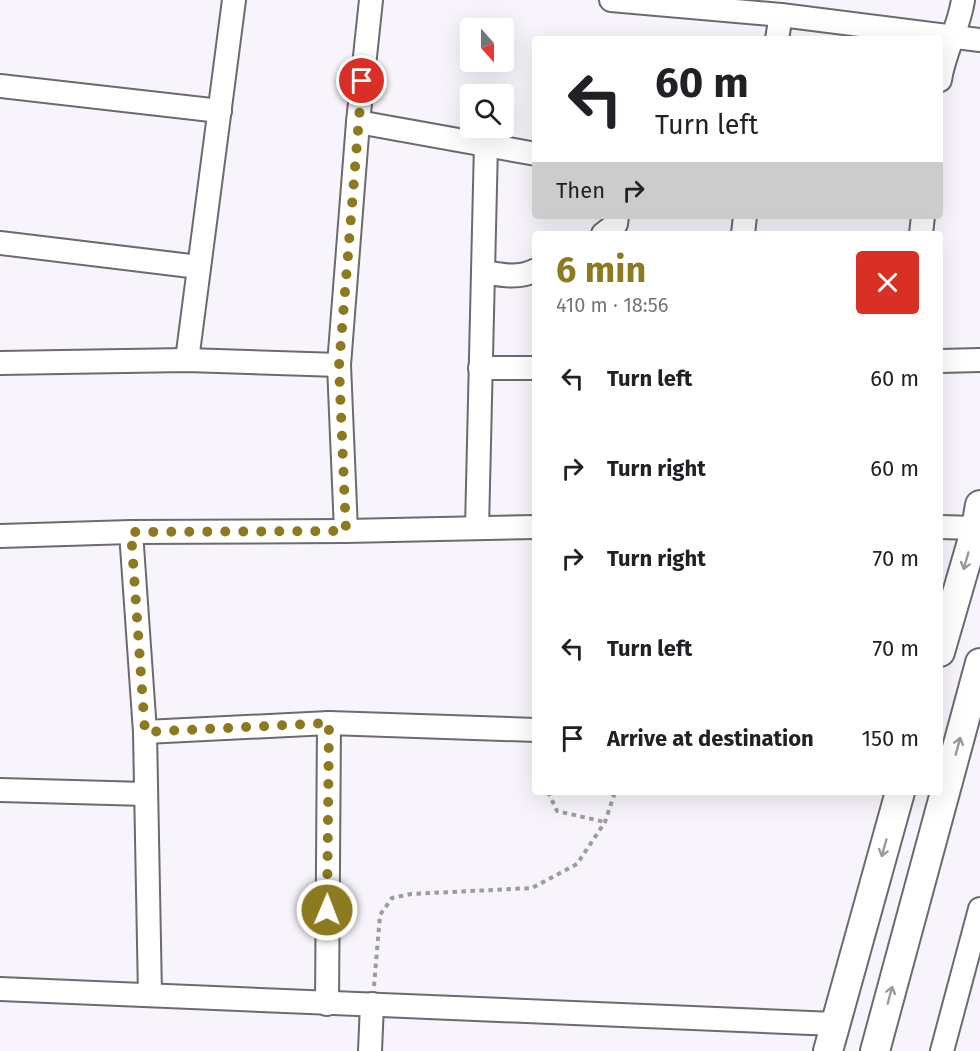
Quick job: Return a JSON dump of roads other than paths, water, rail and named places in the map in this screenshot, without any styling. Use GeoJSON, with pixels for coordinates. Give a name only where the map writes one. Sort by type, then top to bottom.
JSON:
{"type":"FeatureCollection","features":[{"type":"Feature","properties":{"kind":"main road"},"geometry":{"type":"LineString","coordinates":[[943,641],[978,517]]}},
{"type":"Feature","properties":{"kind":"main road"},"geometry":{"type":"LineString","coordinates":[[875,1051],[980,663]]}},
{"type":"Feature","properties":{"kind":"main road"},"geometry":{"type":"LineString","coordinates":[[832,1038],[899,795]]}},
{"type":"Feature","properties":{"kind":"street"},"geometry":{"type":"LineString","coordinates":[[187,360],[234,0]]}},
{"type":"Feature","properties":{"kind":"street"},"geometry":{"type":"LineString","coordinates":[[346,531],[339,366],[358,122],[371,0]]}},
{"type":"Feature","properties":{"kind":"street"},"geometry":{"type":"LineString","coordinates":[[611,0],[781,15],[980,40]]}},
{"type":"Feature","properties":{"kind":"street"},"geometry":{"type":"LineString","coordinates":[[943,69],[963,0]]}},
{"type":"Feature","properties":{"kind":"street"},"geometry":{"type":"LineString","coordinates":[[778,36],[781,15]]}},
{"type":"Feature","properties":{"kind":"street"},"geometry":{"type":"LineString","coordinates":[[0,86],[220,111]]}},
{"type":"Feature","properties":{"kind":"street"},"geometry":{"type":"LineString","coordinates":[[358,122],[532,153]]}},
{"type":"Feature","properties":{"kind":"street"},"geometry":{"type":"LineString","coordinates":[[477,528],[486,144]]}},
{"type":"Feature","properties":{"kind":"street"},"geometry":{"type":"LineString","coordinates":[[607,231],[616,224],[617,219]]}},
{"type":"Feature","properties":{"kind":"street"},"geometry":{"type":"LineString","coordinates":[[0,243],[199,267]]}},
{"type":"Feature","properties":{"kind":"street"},"geometry":{"type":"LineString","coordinates":[[483,272],[511,276],[532,272]]}},
{"type":"Feature","properties":{"kind":"street"},"geometry":{"type":"LineString","coordinates":[[0,363],[187,360],[339,366]]}},
{"type":"Feature","properties":{"kind":"street"},"geometry":{"type":"LineString","coordinates":[[943,361],[980,360]]}},
{"type":"Feature","properties":{"kind":"street"},"geometry":{"type":"LineString","coordinates":[[480,368],[532,368]]}},
{"type":"Feature","properties":{"kind":"street"},"geometry":{"type":"LineString","coordinates":[[943,526],[978,517]]}},
{"type":"Feature","properties":{"kind":"street"},"geometry":{"type":"LineString","coordinates":[[0,536],[131,532],[532,527]]}},
{"type":"Feature","properties":{"kind":"street"},"geometry":{"type":"LineString","coordinates":[[131,532],[145,732],[150,995]]}},
{"type":"Feature","properties":{"kind":"street"},"geometry":{"type":"LineString","coordinates":[[145,732],[329,723],[532,730]]}},
{"type":"Feature","properties":{"kind":"street"},"geometry":{"type":"LineString","coordinates":[[327,1004],[329,723]]}},
{"type":"Feature","properties":{"kind":"street"},"geometry":{"type":"LineString","coordinates":[[0,790],[146,794]]}},
{"type":"Feature","properties":{"kind":"street"},"geometry":{"type":"LineString","coordinates":[[942,1051],[980,909]]}},
{"type":"Feature","properties":{"kind":"street"},"geometry":{"type":"LineString","coordinates":[[0,989],[327,1004],[372,1004],[832,1038]]}},
{"type":"Feature","properties":{"kind":"street"},"geometry":{"type":"LineString","coordinates":[[370,1051],[372,1004]]}}]}
